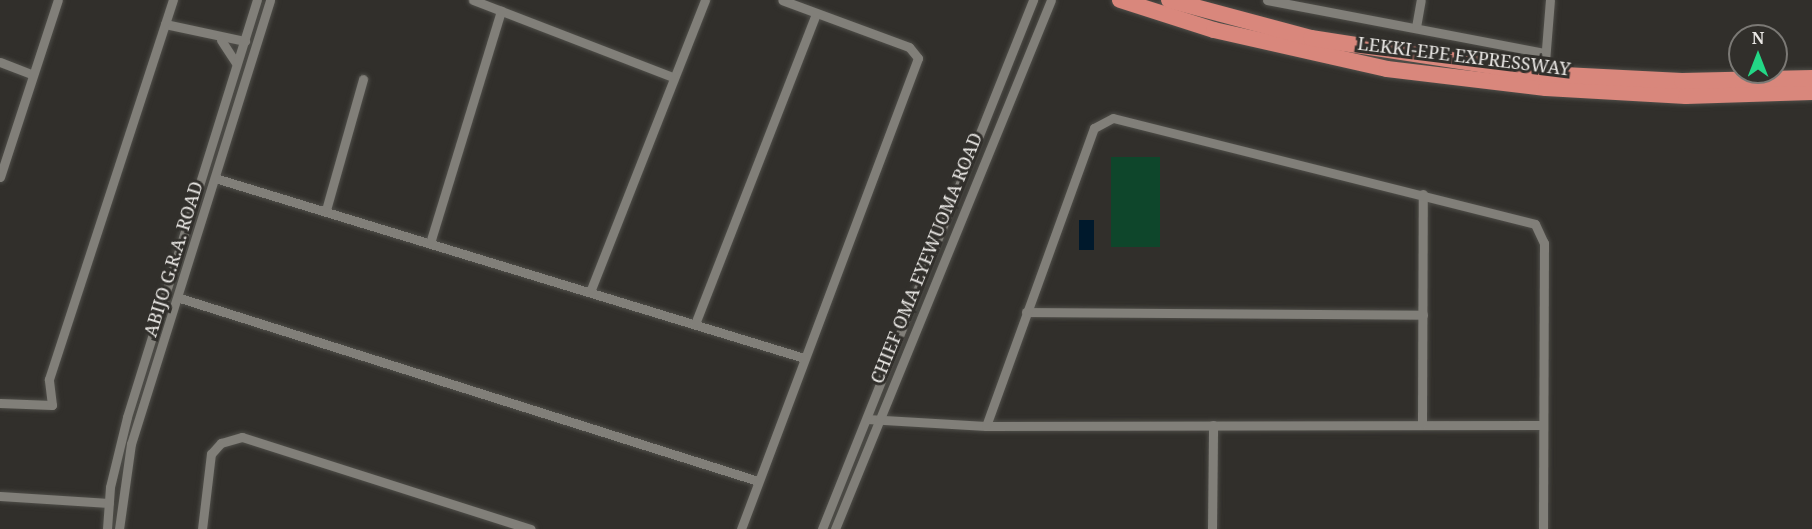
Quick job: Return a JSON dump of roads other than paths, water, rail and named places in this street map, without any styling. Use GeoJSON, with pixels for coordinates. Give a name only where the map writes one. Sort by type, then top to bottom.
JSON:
{"type":"FeatureCollection","features":[{"type":"Feature","properties":{"kind":"highway","name":"LEKKI-EPE EXPRESSWAY"},"geometry":{"type":"LineString","coordinates":[[1120,0],[1214,30],[1387,69],[1663,94],[1812,92]]}},
{"type":"Feature","properties":{"kind":"highway","name":"LEKKI-EPE EXPRESSWAY"},"geometry":{"type":"LineString","coordinates":[[1169,0],[1311,38],[1544,74],[1682,81],[1812,78]]}},
{"type":"Feature","properties":{"kind":"street"},"geometry":{"type":"LineString","coordinates":[[0,177],[31,74],[58,0]]}},
{"type":"Feature","properties":{"kind":"street"},"geometry":{"type":"LineString","coordinates":[[0,403],[52,405],[49,379],[173,0]]}},
{"type":"Feature","properties":{"kind":"street","name":"ABIJO G.R.A. ROAD"},"geometry":{"type":"LineString","coordinates":[[107,529],[109,503],[127,417],[257,0]]}},
{"type":"Feature","properties":{"kind":"street","name":"ABIJO G.R.A. ROAD"},"geometry":{"type":"LineString","coordinates":[[119,529],[131,444],[180,298],[270,0]]}},
{"type":"Feature","properties":{"kind":"street"},"geometry":{"type":"LineString","coordinates":[[473,0],[673,77]]}},
{"type":"Feature","properties":{"kind":"street"},"geometry":{"type":"LineString","coordinates":[[590,291],[705,0]]}},
{"type":"Feature","properties":{"kind":"street"},"geometry":{"type":"LineString","coordinates":[[741,529],[918,58],[909,47],[782,0]]}},
{"type":"Feature","properties":{"kind":"street","name":"CHIEF OMA EYEWUOMA ROAD"},"geometry":{"type":"LineString","coordinates":[[822,529],[1033,0]]}},
{"type":"Feature","properties":{"kind":"street","name":"CHIEF OMA EYEWUOMA ROAD"},"geometry":{"type":"LineString","coordinates":[[835,529],[1051,0]]}},
{"type":"Feature","properties":{"kind":"street"},"geometry":{"type":"LineString","coordinates":[[1267,0],[1544,53]]}},
{"type":"Feature","properties":{"kind":"street"},"geometry":{"type":"LineString","coordinates":[[1416,27],[1421,0]]}},
{"type":"Feature","properties":{"kind":"street"},"geometry":{"type":"LineString","coordinates":[[1544,74],[1550,0]]}},
{"type":"Feature","properties":{"kind":"street"},"geometry":{"type":"LineString","coordinates":[[430,243],[501,11]]}},
{"type":"Feature","properties":{"kind":"street"},"geometry":{"type":"LineString","coordinates":[[695,324],[816,14]]}},
{"type":"Feature","properties":{"kind":"street"},"geometry":{"type":"LineString","coordinates":[[165,24],[221,40],[245,40]]}},
{"type":"Feature","properties":{"kind":"street"},"geometry":{"type":"LineString","coordinates":[[221,40],[236,63]]}},
{"type":"Feature","properties":{"kind":"street"},"geometry":{"type":"LineString","coordinates":[[1497,66],[1500,45]]}},
{"type":"Feature","properties":{"kind":"street"},"geometry":{"type":"LineString","coordinates":[[0,62],[31,74]]}},
{"type":"Feature","properties":{"kind":"street"},"geometry":{"type":"LineString","coordinates":[[326,210],[363,79]]}},
{"type":"Feature","properties":{"kind":"street"},"geometry":{"type":"LineString","coordinates":[[986,426],[1094,128],[1101,121],[1113,118],[1535,224],[1542,232],[1543,529]]}},
{"type":"Feature","properties":{"kind":"street"},"geometry":{"type":"LineString","coordinates":[[215,178],[326,210],[804,358]]}},
{"type":"Feature","properties":{"kind":"street"},"geometry":{"type":"LineString","coordinates":[[1422,424],[1423,195]]}},
{"type":"Feature","properties":{"kind":"street"},"geometry":{"type":"LineString","coordinates":[[180,298],[758,481]]}},
{"type":"Feature","properties":{"kind":"street"},"geometry":{"type":"LineString","coordinates":[[1026,312],[1423,315]]}},
{"type":"Feature","properties":{"kind":"street"},"geometry":{"type":"LineString","coordinates":[[867,419],[877,424],[986,426],[1543,425]]}},
{"type":"Feature","properties":{"kind":"street"},"geometry":{"type":"LineString","coordinates":[[1212,529],[1213,425]]}},
{"type":"Feature","properties":{"kind":"street"},"geometry":{"type":"LineString","coordinates":[[202,529],[211,454],[221,442],[242,437],[531,529]]}},
{"type":"Feature","properties":{"kind":"street"},"geometry":{"type":"LineString","coordinates":[[0,496],[109,503]]}},
{"type":"Feature","properties":{"kind":"water"},"geometry":{"type":"Polygon","coordinates":[[[1079,220],[1094,220],[1094,250],[1079,250],[1079,220]]]}}]}
